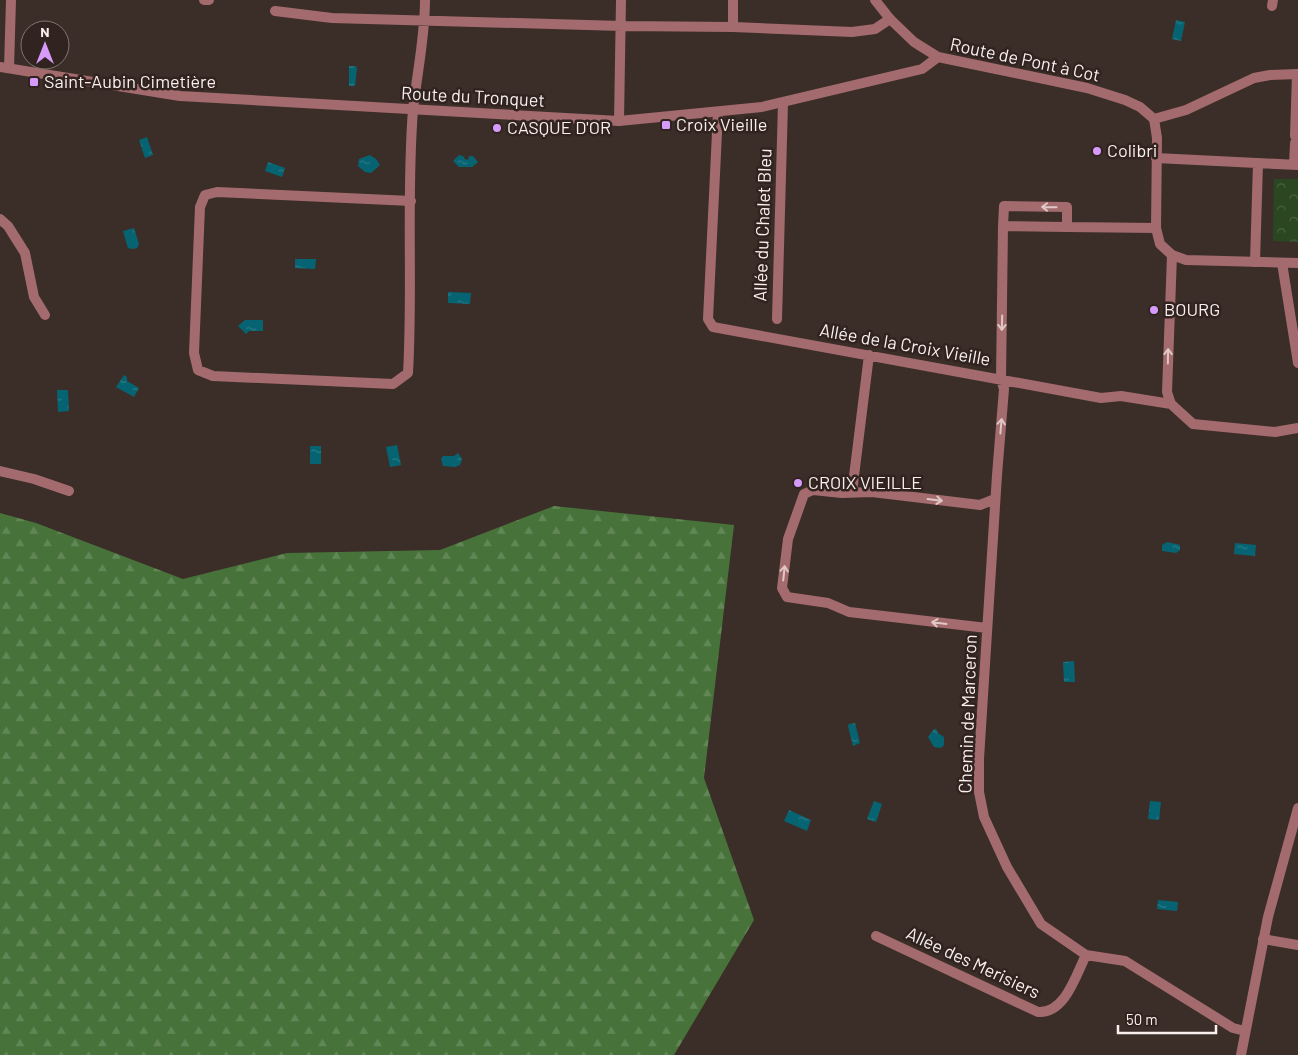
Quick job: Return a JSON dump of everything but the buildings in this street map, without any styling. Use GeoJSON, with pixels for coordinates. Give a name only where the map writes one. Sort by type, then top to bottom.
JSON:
{"type":"FeatureCollection","features":[{"type":"Feature","properties":{"kind":"street"},"geometry":{"type":"LineString","coordinates":[[4,67],[11,0]]}},
{"type":"Feature","properties":{"kind":"street"},"geometry":{"type":"LineString","coordinates":[[204,0],[209,0]]}},
{"type":"Feature","properties":{"kind":"street"},"geometry":{"type":"LineString","coordinates":[[410,201],[217,192],[205,195],[200,207],[194,353],[198,370],[213,376],[393,384],[408,373],[411,321],[410,201],[414,110],[425,21],[425,0]]}},
{"type":"Feature","properties":{"kind":"street"},"geometry":{"type":"LineString","coordinates":[[619,121],[621,0]]}},
{"type":"Feature","properties":{"kind":"street"},"geometry":{"type":"LineString","coordinates":[[733,0],[733,26]]}},
{"type":"Feature","properties":{"kind":"street","name":"Route de Pont à Cot"},"geometry":{"type":"LineString","coordinates":[[875,0],[890,19],[914,42],[938,58],[1087,88],[1132,102],[1154,119]]}},
{"type":"Feature","properties":{"kind":"street"},"geometry":{"type":"LineString","coordinates":[[275,11],[332,18],[622,26],[733,26],[852,32],[875,29],[890,19]]}},
{"type":"Feature","properties":{"kind":"street","name":"Route du Tronquet"},"geometry":{"type":"LineString","coordinates":[[4,67],[180,96],[619,121],[718,112],[783,103],[922,69],[938,58]]}},
{"type":"Feature","properties":{"kind":"street"},"geometry":{"type":"LineString","coordinates":[[1156,158],[1296,165],[1295,139],[1298,74],[1270,75],[1254,78],[1186,110],[1154,119],[1156,228],[1160,244],[1172,255],[1186,260],[1298,263]]}},
{"type":"Feature","properties":{"kind":"street","name":"Allée du Chalet Bleu"},"geometry":{"type":"LineString","coordinates":[[777,319],[783,103]]}},
{"type":"Feature","properties":{"kind":"street","name":"Allée de la Croix Vieille"},"geometry":{"type":"LineString","coordinates":[[718,112],[708,319],[713,327],[1101,398],[1121,396],[1171,404]]}},
{"type":"Feature","properties":{"kind":"street"},"geometry":{"type":"LineString","coordinates":[[1255,262],[1258,163]]}},
{"type":"Feature","properties":{"kind":"street","name":"Chemin de Marceron"},"geometry":{"type":"LineString","coordinates":[[1067,227],[1067,207],[1004,206],[1001,379],[1004,389],[995,499],[979,759],[979,792],[984,818],[1007,867],[1041,924],[1086,955],[1125,961],[1233,1028],[1245,1031]]}},
{"type":"Feature","properties":{"kind":"street"},"geometry":{"type":"LineString","coordinates":[[0,219],[8,226],[25,253],[34,297],[46,315]]}},
{"type":"Feature","properties":{"kind":"street"},"geometry":{"type":"LineString","coordinates":[[1003,226],[1156,228]]}},
{"type":"Feature","properties":{"kind":"street"},"geometry":{"type":"LineString","coordinates":[[1172,255],[1167,392],[1171,404],[1193,424],[1275,432],[1298,428]]}},
{"type":"Feature","properties":{"kind":"street"},"geometry":{"type":"LineString","coordinates":[[1282,263],[1298,362]]}},
{"type":"Feature","properties":{"kind":"street"},"geometry":{"type":"LineString","coordinates":[[852,492],[869,355]]}},
{"type":"Feature","properties":{"kind":"street"},"geometry":{"type":"LineString","coordinates":[[0,472],[34,478],[69,491]]}},
{"type":"Feature","properties":{"kind":"street"},"geometry":{"type":"LineString","coordinates":[[987,628],[849,612],[828,603],[787,597],[782,588],[788,539],[804,494],[813,490],[872,492],[980,505],[995,499]]}},
{"type":"Feature","properties":{"kind":"street"},"geometry":{"type":"LineString","coordinates":[[1241,1055],[1263,939],[1298,808]]}},
{"type":"Feature","properties":{"kind":"street","name":"Allée des Merisiers"},"geometry":{"type":"LineString","coordinates":[[876,936],[1038,1012],[1046,1013],[1055,1008],[1063,999],[1086,955]]}},
{"type":"Feature","properties":{"kind":"street"},"geometry":{"type":"LineString","coordinates":[[1263,939],[1298,945]]}},
{"type":"Feature","properties":{"kind":"green space"},"geometry":{"type":"Polygon","coordinates":[[[1274,179],[1298,179],[1298,242],[1273,241],[1274,179]]]}},
{"type":"Feature","properties":{"kind":"green space"},"geometry":{"type":"Polygon","coordinates":[[[554,506],[734,525],[704,778],[754,920],[674,1055],[0,1055],[0,513],[36,523],[183,579],[287,553],[440,550],[554,506]]]}},
{"type":"Feature","properties":{"kind":"water"},"geometry":{"type":"Polygon","coordinates":[[[1176,20],[1185,22],[1181,41],[1172,39],[1176,20]]]}},
{"type":"Feature","properties":{"kind":"water"},"geometry":{"type":"Polygon","coordinates":[[[349,66],[356,66],[357,69],[355,86],[349,86],[349,66]]]}},
{"type":"Feature","properties":{"kind":"water"},"geometry":{"type":"Polygon","coordinates":[[[147,137],[153,155],[145,158],[139,140],[147,137]]]}},
{"type":"Feature","properties":{"kind":"water"},"geometry":{"type":"Polygon","coordinates":[[[370,155],[380,165],[371,173],[365,172],[358,166],[359,159],[370,155]]]}},
{"type":"Feature","properties":{"kind":"water"},"geometry":{"type":"Polygon","coordinates":[[[459,155],[468,160],[469,156],[473,156],[478,162],[472,167],[459,167],[453,161],[459,155]]]}},
{"type":"Feature","properties":{"kind":"water"},"geometry":{"type":"Polygon","coordinates":[[[268,162],[285,168],[282,177],[265,171],[268,162]]]}},
{"type":"Feature","properties":{"kind":"water"},"geometry":{"type":"Polygon","coordinates":[[[134,228],[139,244],[137,248],[132,249],[128,248],[123,231],[134,228]]]}},
{"type":"Feature","properties":{"kind":"water"},"geometry":{"type":"Polygon","coordinates":[[[295,259],[316,259],[315,269],[295,268],[295,259]]]}},
{"type":"Feature","properties":{"kind":"water"},"geometry":{"type":"Polygon","coordinates":[[[448,292],[471,293],[470,304],[448,303],[448,292]]]}},
{"type":"Feature","properties":{"kind":"water"},"geometry":{"type":"Polygon","coordinates":[[[245,320],[263,320],[263,331],[249,331],[246,334],[238,326],[245,320]]]}},
{"type":"Feature","properties":{"kind":"water"},"geometry":{"type":"Polygon","coordinates":[[[124,375],[127,377],[127,381],[139,388],[134,397],[116,387],[124,375]]]}},
{"type":"Feature","properties":{"kind":"water"},"geometry":{"type":"Polygon","coordinates":[[[57,390],[68,390],[69,411],[58,412],[57,390]]]}},
{"type":"Feature","properties":{"kind":"water"},"geometry":{"type":"Polygon","coordinates":[[[397,445],[401,465],[390,467],[386,447],[397,445]]]}},
{"type":"Feature","properties":{"kind":"water"},"geometry":{"type":"Polygon","coordinates":[[[310,446],[321,446],[321,464],[310,464],[310,446]]]}},
{"type":"Feature","properties":{"kind":"water"},"geometry":{"type":"Polygon","coordinates":[[[458,453],[462,459],[460,465],[455,467],[443,466],[441,459],[443,456],[454,456],[458,453]]]}},
{"type":"Feature","properties":{"kind":"water"},"geometry":{"type":"Polygon","coordinates":[[[1167,542],[1180,545],[1180,550],[1176,553],[1162,551],[1162,545],[1167,542]]]}},
{"type":"Feature","properties":{"kind":"water"},"geometry":{"type":"Polygon","coordinates":[[[1235,543],[1256,545],[1255,556],[1234,554],[1235,543]]]}},
{"type":"Feature","properties":{"kind":"water"},"geometry":{"type":"Polygon","coordinates":[[[1074,661],[1075,682],[1064,682],[1063,662],[1074,661]]]}},
{"type":"Feature","properties":{"kind":"water"},"geometry":{"type":"Polygon","coordinates":[[[855,723],[860,743],[853,746],[848,726],[855,723]]]}},
{"type":"Feature","properties":{"kind":"water"},"geometry":{"type":"Polygon","coordinates":[[[934,729],[944,737],[944,745],[941,748],[934,747],[928,737],[934,729]]]}},
{"type":"Feature","properties":{"kind":"water"},"geometry":{"type":"Polygon","coordinates":[[[874,801],[882,804],[876,822],[867,819],[874,801]]]}},
{"type":"Feature","properties":{"kind":"water"},"geometry":{"type":"Polygon","coordinates":[[[1150,801],[1161,802],[1159,820],[1148,819],[1150,801]]]}},
{"type":"Feature","properties":{"kind":"water"},"geometry":{"type":"Polygon","coordinates":[[[789,810],[811,820],[807,831],[784,821],[789,810]]]}},
{"type":"Feature","properties":{"kind":"water"},"geometry":{"type":"Polygon","coordinates":[[[1158,900],[1178,902],[1177,911],[1157,909],[1158,900]]]}},
{"type":"Feature","properties":{"kind":"place","name":"Saint-Aubin Cimetière"},"geometry":{"type":"Point","coordinates":[34,82]}},
{"type":"Feature","properties":{"kind":"place","name":"Croix Vieille"},"geometry":{"type":"Point","coordinates":[666,125]}},
{"type":"Feature","properties":{"kind":"place","name":"CASQUE D'OR"},"geometry":{"type":"Point","coordinates":[497,128]}},
{"type":"Feature","properties":{"kind":"place","name":"Colibri"},"geometry":{"type":"Point","coordinates":[1097,151]}},
{"type":"Feature","properties":{"kind":"place","name":"BOURG"},"geometry":{"type":"Point","coordinates":[1154,310]}},
{"type":"Feature","properties":{"kind":"place","name":"CROIX VIEILLE"},"geometry":{"type":"Point","coordinates":[798,483]}}]}
